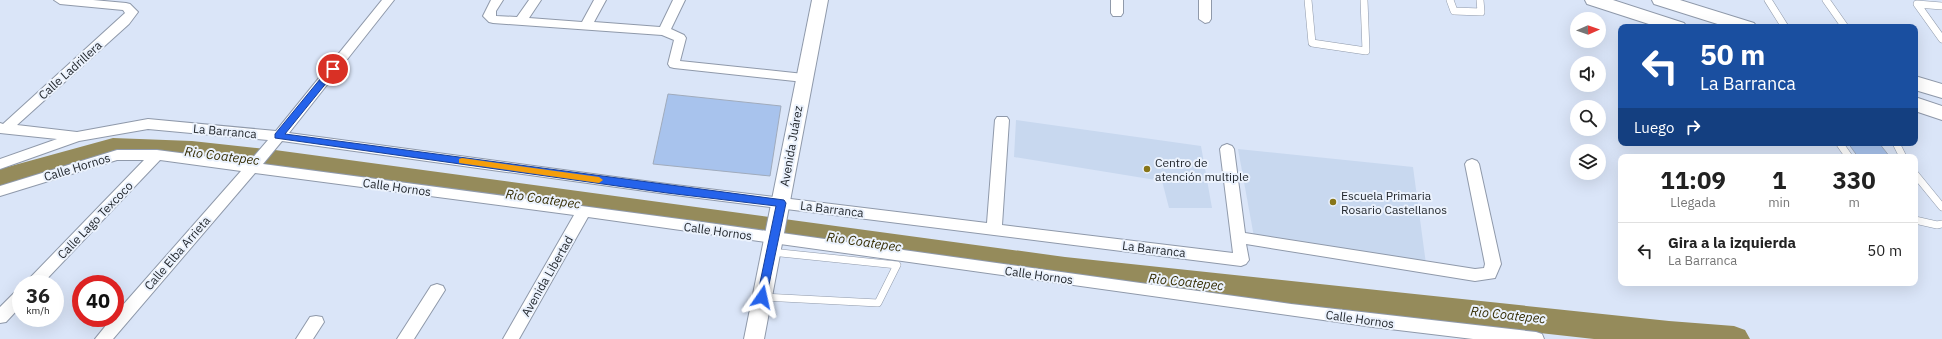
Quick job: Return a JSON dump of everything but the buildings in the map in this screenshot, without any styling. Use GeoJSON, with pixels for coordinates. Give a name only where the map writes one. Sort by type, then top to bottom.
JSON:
{"type":"FeatureCollection","features":[{"type":"Feature","properties":{"kind":"main road"},"geometry":{"type":"LineString","coordinates":[[1594,0],[1668,24]]}},
{"type":"Feature","properties":{"kind":"main road"},"geometry":{"type":"LineString","coordinates":[[1661,0],[1737,24]]}},
{"type":"Feature","properties":{"kind":"main road"},"geometry":{"type":"LineString","coordinates":[[1918,84],[1942,91]]}},
{"type":"Feature","properties":{"kind":"main road"},"geometry":{"type":"LineString","coordinates":[[1918,105],[1942,113]]}},
{"type":"Feature","properties":{"kind":"street","name":"Calle Ladrillera"},"geometry":{"type":"LineString","coordinates":[[3,129],[125,21],[132,12],[126,7],[60,0]]}},
{"type":"Feature","properties":{"kind":"street","name":"Calle Elba Arrieta"},"geometry":{"type":"LineString","coordinates":[[103,339],[254,166],[388,0]]}},
{"type":"Feature","properties":{"kind":"street"},"geometry":{"type":"LineString","coordinates":[[497,0],[490,11],[489,16],[493,19],[664,31],[680,38],[680,42],[673,56],[674,64],[804,78]]}},
{"type":"Feature","properties":{"kind":"street"},"geometry":{"type":"LineString","coordinates":[[521,20],[534,0]]}},
{"type":"Feature","properties":{"kind":"street"},"geometry":{"type":"LineString","coordinates":[[586,25],[600,0]]}},
{"type":"Feature","properties":{"kind":"street"},"geometry":{"type":"LineString","coordinates":[[664,31],[679,0]]}},
{"type":"Feature","properties":{"kind":"street"},"geometry":{"type":"LineString","coordinates":[[1117,0],[1117,13]]}},
{"type":"Feature","properties":{"kind":"street"},"geometry":{"type":"LineString","coordinates":[[1205,0],[1205,18]]}},
{"type":"Feature","properties":{"kind":"street","name":"Avenida Juárez"},"geometry":{"type":"LineString","coordinates":[[754,339],[774,241],[818,2]]}},
{"type":"Feature","properties":{"kind":"street"},"geometry":{"type":"LineString","coordinates":[[994,229],[1002,120]]}},
{"type":"Feature","properties":{"kind":"street","name":"La Barranca"},"geometry":{"type":"LineString","coordinates":[[0,164],[77,137],[148,124],[277,138],[667,189],[780,209],[994,229],[1241,260],[1238,237]]}},
{"type":"Feature","properties":{"kind":"street","name":"Calle Ladrillera"},"geometry":{"type":"LineString","coordinates":[[3,129],[77,137]]}},
{"type":"Feature","properties":{"kind":"street"},"geometry":{"type":"LineString","coordinates":[[1227,149],[1238,237],[1475,275],[1490,274],[1492,264],[1472,164]]}},
{"type":"Feature","properties":{"kind":"street","name":"Calle Hornos"},"geometry":{"type":"LineString","coordinates":[[0,191],[117,155],[157,155],[254,166],[583,212],[774,241],[1421,328],[1536,339]]}},
{"type":"Feature","properties":{"kind":"street","name":"Calle Lago Texcoco"},"geometry":{"type":"LineString","coordinates":[[41,275],[157,155]]}},
{"type":"Feature","properties":{"kind":"street","name":"Avenida Libertad"},"geometry":{"type":"LineString","coordinates":[[511,339],[583,212]]}},
{"type":"Feature","properties":{"kind":"street"},"geometry":{"type":"LineString","coordinates":[[405,339],[437,290]]}},
{"type":"Feature","properties":{"kind":"street"},"geometry":{"type":"LineString","coordinates":[[0,317],[12,305]]}},
{"type":"Feature","properties":{"kind":"street"},"geometry":{"type":"LineString","coordinates":[[304,339],[316,322]]}},
{"type":"Feature","properties":{"kind":"lane"},"geometry":{"type":"LineString","coordinates":[[1308,0],[1312,43],[1366,51],[1364,0]]}},
{"type":"Feature","properties":{"kind":"lane"},"geometry":{"type":"LineString","coordinates":[[1450,0],[1454,11],[1481,12],[1480,0]]}},
{"type":"Feature","properties":{"kind":"lane"},"geometry":{"type":"LineString","coordinates":[[1768,0],[1783,24]]}},
{"type":"Feature","properties":{"kind":"lane"},"geometry":{"type":"LineString","coordinates":[[1826,0],[1843,24]]}},
{"type":"Feature","properties":{"kind":"lane"},"geometry":{"type":"LineString","coordinates":[[1942,6],[1916,4],[1942,39]]}},
{"type":"Feature","properties":{"kind":"lane"},"geometry":{"type":"LineString","coordinates":[[1918,178],[1942,207]]}},
{"type":"Feature","properties":{"kind":"lane"},"geometry":{"type":"LineString","coordinates":[[1918,221],[1937,225],[1942,224]]}},
{"type":"Feature","properties":{"kind":"lane"},"geometry":{"type":"LineString","coordinates":[[762,297],[878,303],[897,265],[774,241]]}},
{"type":"Feature","properties":{"kind":"shaded area","name":"Centro de atención multiple"},"geometry":{"type":"Polygon","coordinates":[[[1016,120],[1201,146],[1212,208],[1169,208],[1162,181],[1014,157],[1016,120]]]}},
{"type":"Feature","properties":{"kind":"shaded area","name":"Escuela Primaria Rosario Castellanos"},"geometry":{"type":"Polygon","coordinates":[[[1238,149],[1413,167],[1426,264],[1254,237],[1238,149]]]}},
{"type":"Feature","properties":{"kind":"waterway","name":"Rio Coatepec"},"geometry":{"type":"LineString","coordinates":[[0,180],[22,172],[113,148],[192,151],[275,160],[1065,269],[1669,334],[1734,339]]}},
{"type":"Feature","properties":{"kind":"slow traffic"},"geometry":{"type":"LineString","coordinates":[[462,161],[599,180]]}},
{"type":"Feature","properties":{"kind":"place","name":"Centro de atención multiple"},"geometry":{"type":"Point","coordinates":[1147,169]}},
{"type":"Feature","properties":{"kind":"place","name":"Escuela Primaria Rosario Castellanos"},"geometry":{"type":"Point","coordinates":[1333,202]}},
{"type":"Feature","properties":{"kind":"route"},"geometry":{"type":"LineString","coordinates":[[333,69],[278,136],[781,203],[762,297]]}}]}
